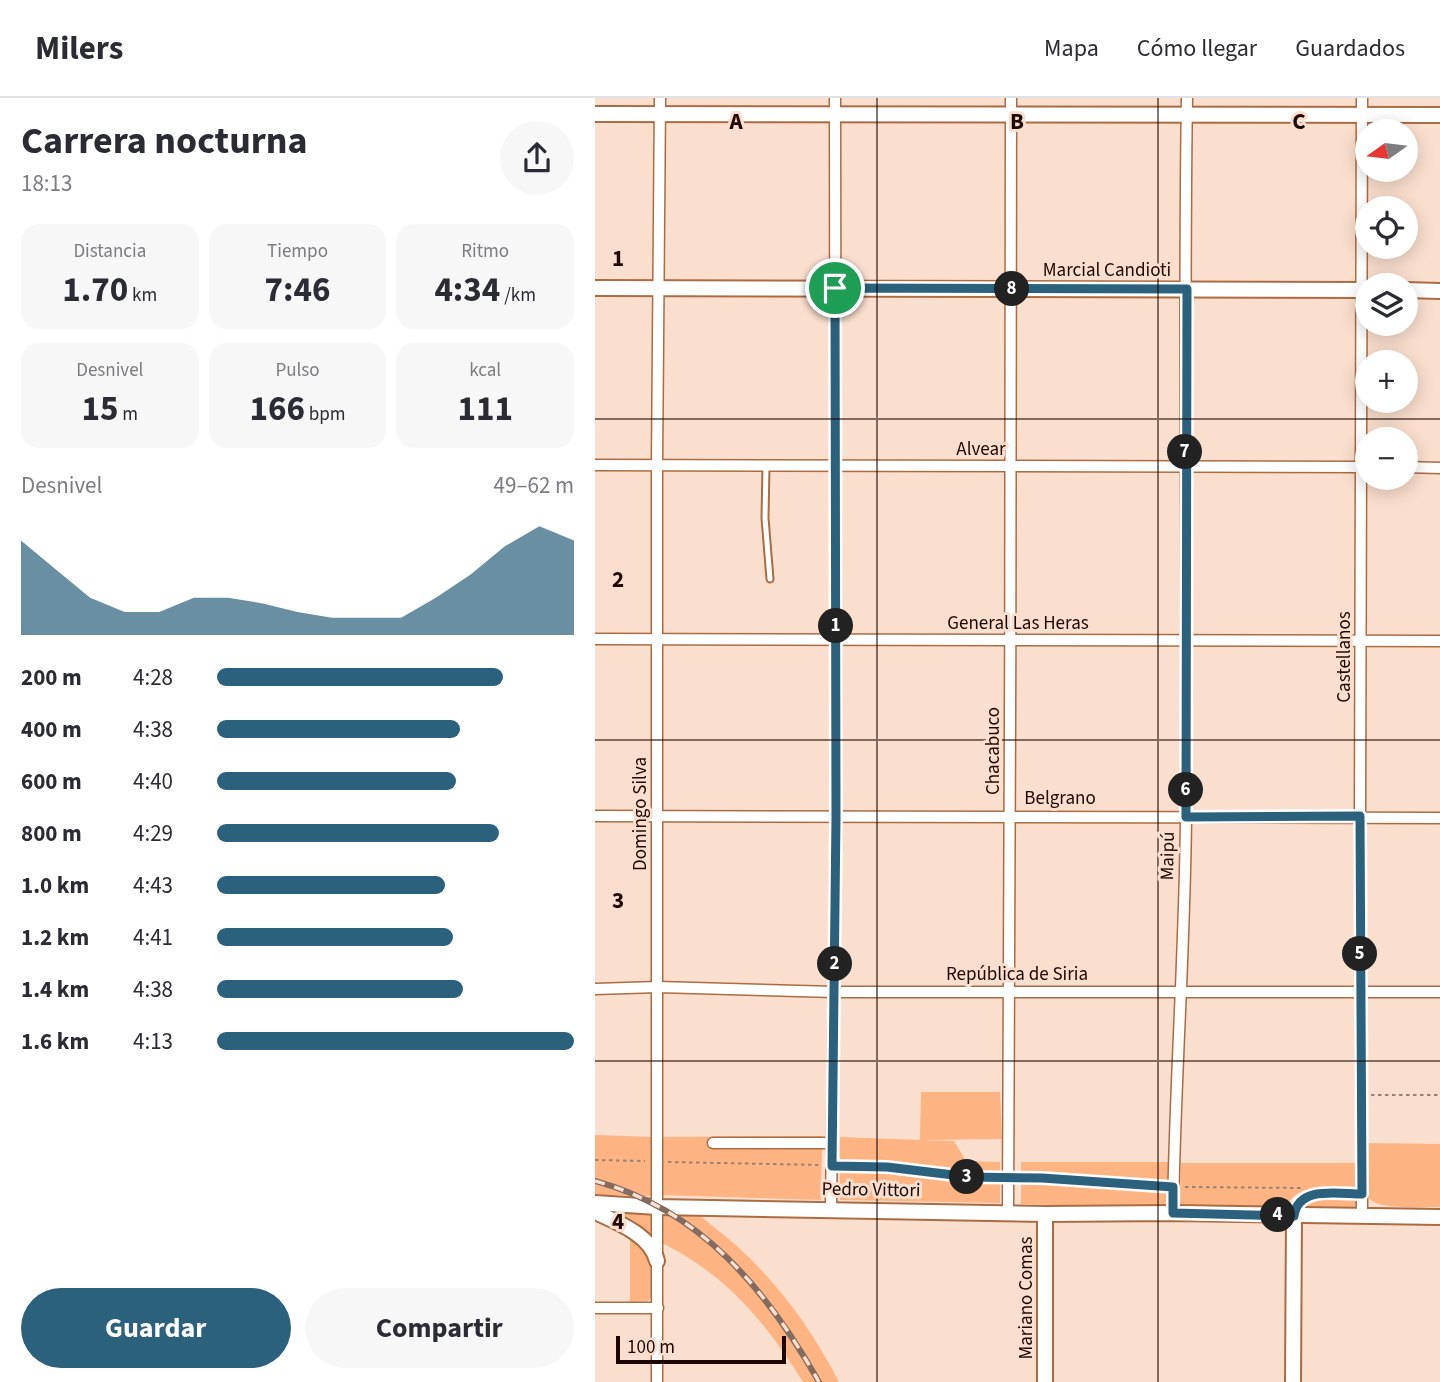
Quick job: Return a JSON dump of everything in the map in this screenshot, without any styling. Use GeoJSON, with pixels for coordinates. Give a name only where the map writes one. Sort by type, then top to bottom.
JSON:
{"type":"FeatureCollection","features":[{"type":"Feature","properties":{"kind":"main road"},"geometry":{"type":"LineString","coordinates":[[595,114],[1440,115]]}},
{"type":"Feature","properties":{"kind":"main road","name":"Marcial Candioti"},"geometry":{"type":"LineString","coordinates":[[595,288],[1355,290]]}},
{"type":"Feature","properties":{"kind":"main road"},"geometry":{"type":"LineString","coordinates":[[1418,290],[1440,290]]}},
{"type":"Feature","properties":{"kind":"main road","name":"Pedro Vittori"},"geometry":{"type":"LineString","coordinates":[[595,1203],[657,1207],[1045,1214],[1440,1217]]}},
{"type":"Feature","properties":{"kind":"main road"},"geometry":{"type":"LineString","coordinates":[[595,1212],[648,1243],[655,1251],[657,1261]]}},
{"type":"Feature","properties":{"kind":"main road","name":"Mariano Comas"},"geometry":{"type":"LineString","coordinates":[[1045,1214],[1045,1382]]}},
{"type":"Feature","properties":{"kind":"main road"},"geometry":{"type":"LineString","coordinates":[[1293,1382],[1294,1216]]}},
{"type":"Feature","properties":{"kind":"street","name":"Domingo Silva"},"geometry":{"type":"LineString","coordinates":[[657,1382],[657,465],[660,98]]}},
{"type":"Feature","properties":{"kind":"street"},"geometry":{"type":"LineString","coordinates":[[831,1209],[836,817],[835,98]]}},
{"type":"Feature","properties":{"kind":"street","name":"Chacabuco"},"geometry":{"type":"LineString","coordinates":[[1008,1213],[1011,98]]}},
{"type":"Feature","properties":{"kind":"street","name":"Maipú"},"geometry":{"type":"LineString","coordinates":[[1173,1213],[1186,817],[1187,98]]}},
{"type":"Feature","properties":{"kind":"street","name":"Castellanos"},"geometry":{"type":"LineString","coordinates":[[1362,98],[1364,273]]}},
{"type":"Feature","properties":{"kind":"street","name":"Castellanos"},"geometry":{"type":"LineString","coordinates":[[1364,336],[1365,427]]}},
{"type":"Feature","properties":{"kind":"street","name":"Alvear"},"geometry":{"type":"LineString","coordinates":[[595,465],[1355,467]]}},
{"type":"Feature","properties":{"kind":"street"},"geometry":{"type":"LineString","coordinates":[[1418,467],[1440,468]]}},
{"type":"Feature","properties":{"kind":"street","name":"Castellanos"},"geometry":{"type":"LineString","coordinates":[[1362,1217],[1360,816],[1365,490]]}},
{"type":"Feature","properties":{"kind":"street","name":"General Las Heras"},"geometry":{"type":"LineString","coordinates":[[595,639],[1440,641]]}},
{"type":"Feature","properties":{"kind":"street","name":"Belgrano"},"geometry":{"type":"LineString","coordinates":[[595,816],[1440,818]]}},
{"type":"Feature","properties":{"kind":"street","name":"República de Siria"},"geometry":{"type":"LineString","coordinates":[[595,989],[658,987],[835,992],[1440,992]]}},
{"type":"Feature","properties":{"kind":"street"},"geometry":{"type":"LineString","coordinates":[[713,1143],[832,1143]]}},
{"type":"Feature","properties":{"kind":"street"},"geometry":{"type":"LineString","coordinates":[[1294,1216],[1298,1202],[1307,1195],[1362,1194]]}},
{"type":"Feature","properties":{"kind":"street"},"geometry":{"type":"LineString","coordinates":[[595,1308],[658,1308]]}},
{"type":"Feature","properties":{"kind":"lane"},"geometry":{"type":"LineString","coordinates":[[766,466],[765,518],[769,579]]}},
{"type":"Feature","properties":{"kind":"path"},"geometry":{"type":"LineString","coordinates":[[1361,1095],[1440,1095]]}},
{"type":"Feature","properties":{"kind":"path"},"geometry":{"type":"LineString","coordinates":[[595,1160],[887,1167],[970,1177],[1173,1187],[1308,1188]]}},
{"type":"Feature","properties":{"kind":"shaded area"},"geometry":{"type":"Polygon","coordinates":[[[921,1092],[1000,1092],[1002,1139],[923,1140],[954,1141],[966,1161],[1000,1162],[1000,1203],[840,1200],[840,1137],[920,1140],[921,1092]]]}},
{"type":"Feature","properties":{"kind":"shaded area"},"geometry":{"type":"Polygon","coordinates":[[[595,1135],[653,1137],[654,1196],[595,1195],[595,1135]]]}},
{"type":"Feature","properties":{"kind":"shaded area"},"geometry":{"type":"Polygon","coordinates":[[[822,1136],[821,1200],[662,1195],[662,1137],[822,1136]]]}},
{"type":"Feature","properties":{"kind":"shaded area"},"geometry":{"type":"Polygon","coordinates":[[[1366,1143],[1440,1144],[1440,1207],[1388,1206],[1371,1200],[1365,1182],[1366,1143]]]}},
{"type":"Feature","properties":{"kind":"shaded area"},"geometry":{"type":"Polygon","coordinates":[[[1021,1162],[1168,1162],[1167,1208],[1021,1204],[1021,1162]]]}},
{"type":"Feature","properties":{"kind":"shaded area"},"geometry":{"type":"Polygon","coordinates":[[[1181,1163],[1359,1163],[1358,1190],[1326,1188],[1305,1191],[1290,1201],[1286,1211],[1180,1208],[1181,1163]]]}},
{"type":"Feature","properties":{"kind":"shaded area"},"geometry":{"type":"Polygon","coordinates":[[[1359,1197],[1358,1212],[1302,1211],[1312,1200],[1319,1198],[1359,1197]]]}},
{"type":"Feature","properties":{"kind":"shaded area"},"geometry":{"type":"Polygon","coordinates":[[[654,1206],[654,1242],[595,1207],[654,1206]]]}},
{"type":"Feature","properties":{"kind":"shaded area"},"geometry":{"type":"Polygon","coordinates":[[[662,1206],[690,1209],[749,1258],[799,1316],[839,1382],[803,1382],[775,1340],[742,1302],[705,1269],[662,1243],[662,1206]]]}},
{"type":"Feature","properties":{"kind":"shaded area"},"geometry":{"type":"Polygon","coordinates":[[[630,1237],[646,1251],[652,1262],[652,1297],[648,1301],[630,1302],[630,1237]]]}},
{"type":"Feature","properties":{"kind":"railway"},"geometry":{"type":"LineString","coordinates":[[595,1181],[633,1194],[667,1212],[699,1233],[727,1258],[777,1316],[819,1382]]}},
{"type":"Feature","properties":{"kind":"route"},"geometry":{"type":"LineString","coordinates":[[835,288],[1187,289],[1186,817],[1360,816],[1362,1194],[1307,1195],[1298,1202],[1294,1216],[1173,1213],[1173,1187],[1042,1178],[970,1177],[887,1167],[832,1166],[836,817],[835,288]]}}]}
